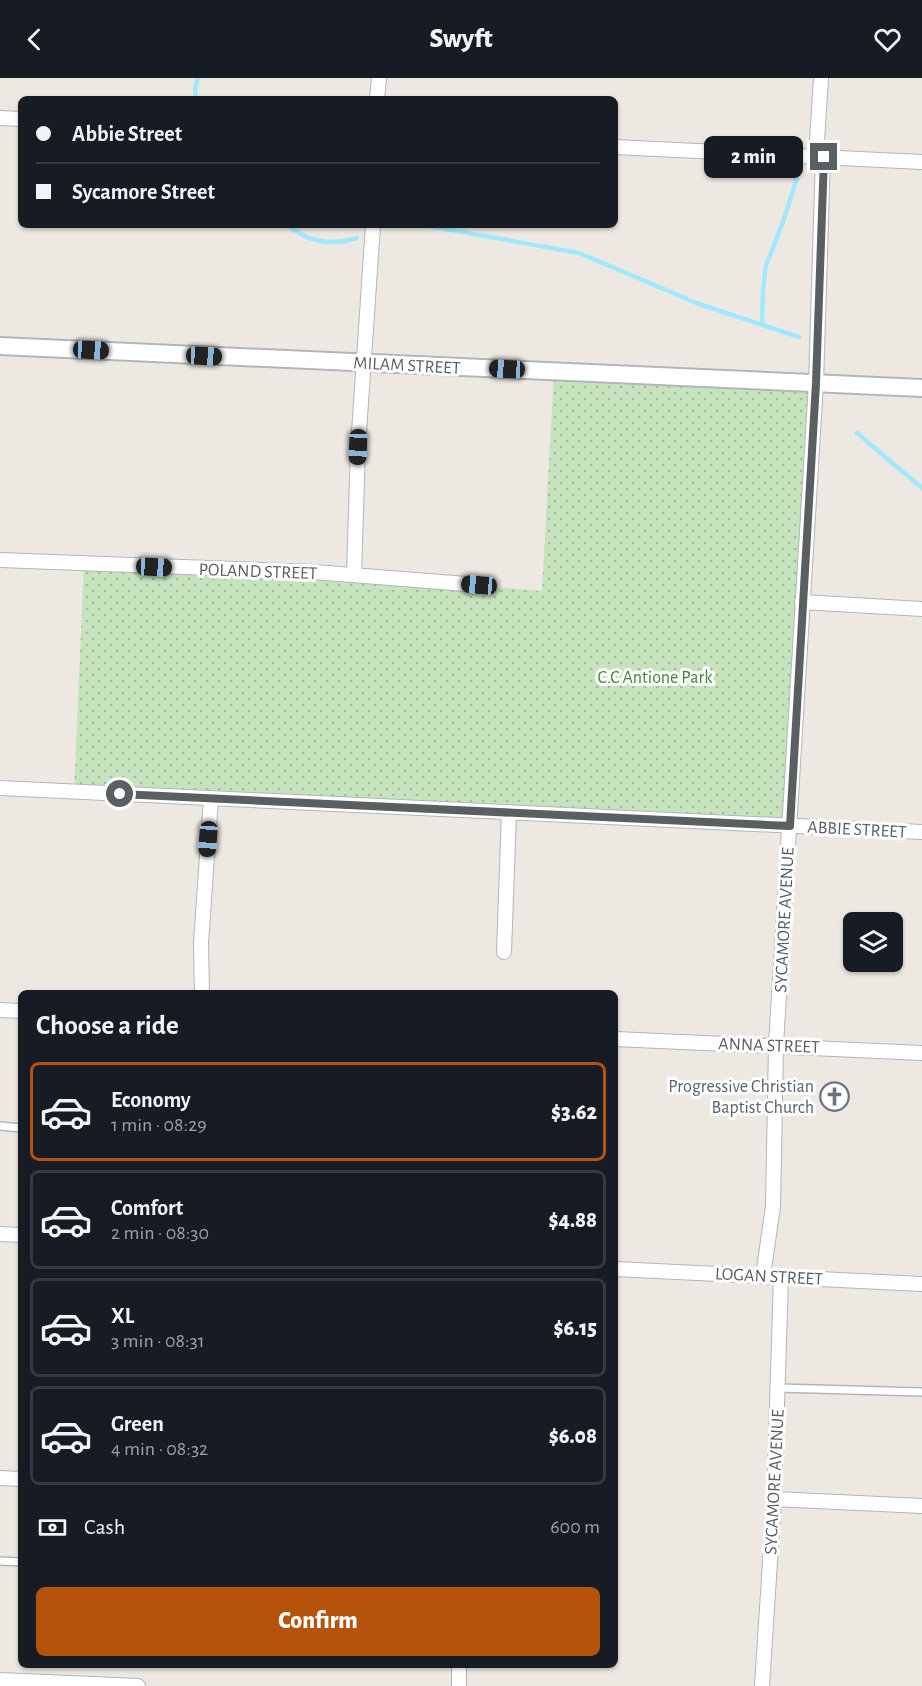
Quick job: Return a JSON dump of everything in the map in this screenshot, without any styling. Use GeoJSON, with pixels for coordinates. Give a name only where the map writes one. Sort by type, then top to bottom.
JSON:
{"type":"FeatureCollection","features":[{"type":"Feature","properties":{"kind":"street"},"geometry":{"type":"LineString","coordinates":[[377,96],[379,78]]}},
{"type":"Feature","properties":{"kind":"street","name":"SYCAMORE AVENUE"},"geometry":{"type":"LineString","coordinates":[[763,1276],[773,1206],[776,1046],[816,383],[821,78]]}},
{"type":"Feature","properties":{"kind":"street"},"geometry":{"type":"LineString","coordinates":[[0,118],[18,119]]}},
{"type":"Feature","properties":{"kind":"street"},"geometry":{"type":"LineString","coordinates":[[618,147],[922,162]]}},
{"type":"Feature","properties":{"kind":"street"},"geometry":{"type":"LineString","coordinates":[[354,575],[358,447],[373,228]]}},
{"type":"Feature","properties":{"kind":"street","name":"MILAM STREET"},"geometry":{"type":"LineString","coordinates":[[0,346],[922,388]]}},
{"type":"Feature","properties":{"kind":"street","name":"POLAND STREET"},"geometry":{"type":"LineString","coordinates":[[0,560],[354,575],[479,585]]}},
{"type":"Feature","properties":{"kind":"street"},"geometry":{"type":"LineString","coordinates":[[802,602],[922,609]]}},
{"type":"Feature","properties":{"kind":"street","name":"ABBIE STREET"},"geometry":{"type":"LineString","coordinates":[[0,788],[922,832]]}},
{"type":"Feature","properties":{"kind":"street"},"geometry":{"type":"LineString","coordinates":[[202,990],[201,943],[211,798]]}},
{"type":"Feature","properties":{"kind":"street"},"geometry":{"type":"LineString","coordinates":[[504,952],[509,812]]}},
{"type":"Feature","properties":{"kind":"street"},"geometry":{"type":"LineString","coordinates":[[0,1010],[18,1011]]}},
{"type":"Feature","properties":{"kind":"street","name":"ANNA STREET"},"geometry":{"type":"LineString","coordinates":[[618,1039],[922,1053]]}},
{"type":"Feature","properties":{"kind":"street"},"geometry":{"type":"LineString","coordinates":[[0,1234],[18,1235]]}},
{"type":"Feature","properties":{"kind":"street","name":"LOGAN STREET"},"geometry":{"type":"LineString","coordinates":[[618,1269],[922,1284]]}},
{"type":"Feature","properties":{"kind":"street","name":"SYCAMORE AVENUE"},"geometry":{"type":"LineString","coordinates":[[762,1686],[774,1499],[781,1277]]}},
{"type":"Feature","properties":{"kind":"street"},"geometry":{"type":"LineString","coordinates":[[0,1478],[18,1479]]}},
{"type":"Feature","properties":{"kind":"street"},"geometry":{"type":"LineString","coordinates":[[774,1499],[922,1506]]}},
{"type":"Feature","properties":{"kind":"street"},"geometry":{"type":"LineString","coordinates":[[459,1668],[459,1686]]}},
{"type":"Feature","properties":{"kind":"street"},"geometry":{"type":"LineString","coordinates":[[0,1680],[138,1686]]}},
{"type":"Feature","properties":{"kind":"lane"},"geometry":{"type":"LineString","coordinates":[[0,1126],[18,1128]]}},
{"type":"Feature","properties":{"kind":"lane"},"geometry":{"type":"LineString","coordinates":[[779,1388],[922,1392]]}},
{"type":"Feature","properties":{"kind":"lane"},"geometry":{"type":"LineString","coordinates":[[0,1561],[18,1562]]}},
{"type":"Feature","properties":{"kind":"green space","name":"C.C Antione Park"},"geometry":{"type":"Polygon","coordinates":[[[554,371],[816,383],[790,826],[74,792],[84,564],[354,575],[542,591],[554,371]]]}},
{"type":"Feature","properties":{"kind":"waterway"},"geometry":{"type":"LineString","coordinates":[[196,96],[198,78]]}},
{"type":"Feature","properties":{"kind":"waterway"},"geometry":{"type":"LineString","coordinates":[[762,325],[766,265],[797,178]]}},
{"type":"Feature","properties":{"kind":"waterway"},"geometry":{"type":"LineString","coordinates":[[292,228],[312,239],[321,241],[338,242],[357,238]]}},
{"type":"Feature","properties":{"kind":"waterway"},"geometry":{"type":"LineString","coordinates":[[441,228],[579,253],[699,304],[799,337]]}},
{"type":"Feature","properties":{"kind":"waterway"},"geometry":{"type":"LineString","coordinates":[[857,433],[922,488]]}},
{"type":"Feature","properties":{"kind":"place","name":"Progressive Christian Baptist Church"},"geometry":{"type":"Point","coordinates":[835,1096]}},
{"type":"Feature","properties":{"kind":"route"},"geometry":{"type":"LineString","coordinates":[[120,794],[790,826],[816,383],[824,157]]}}]}
